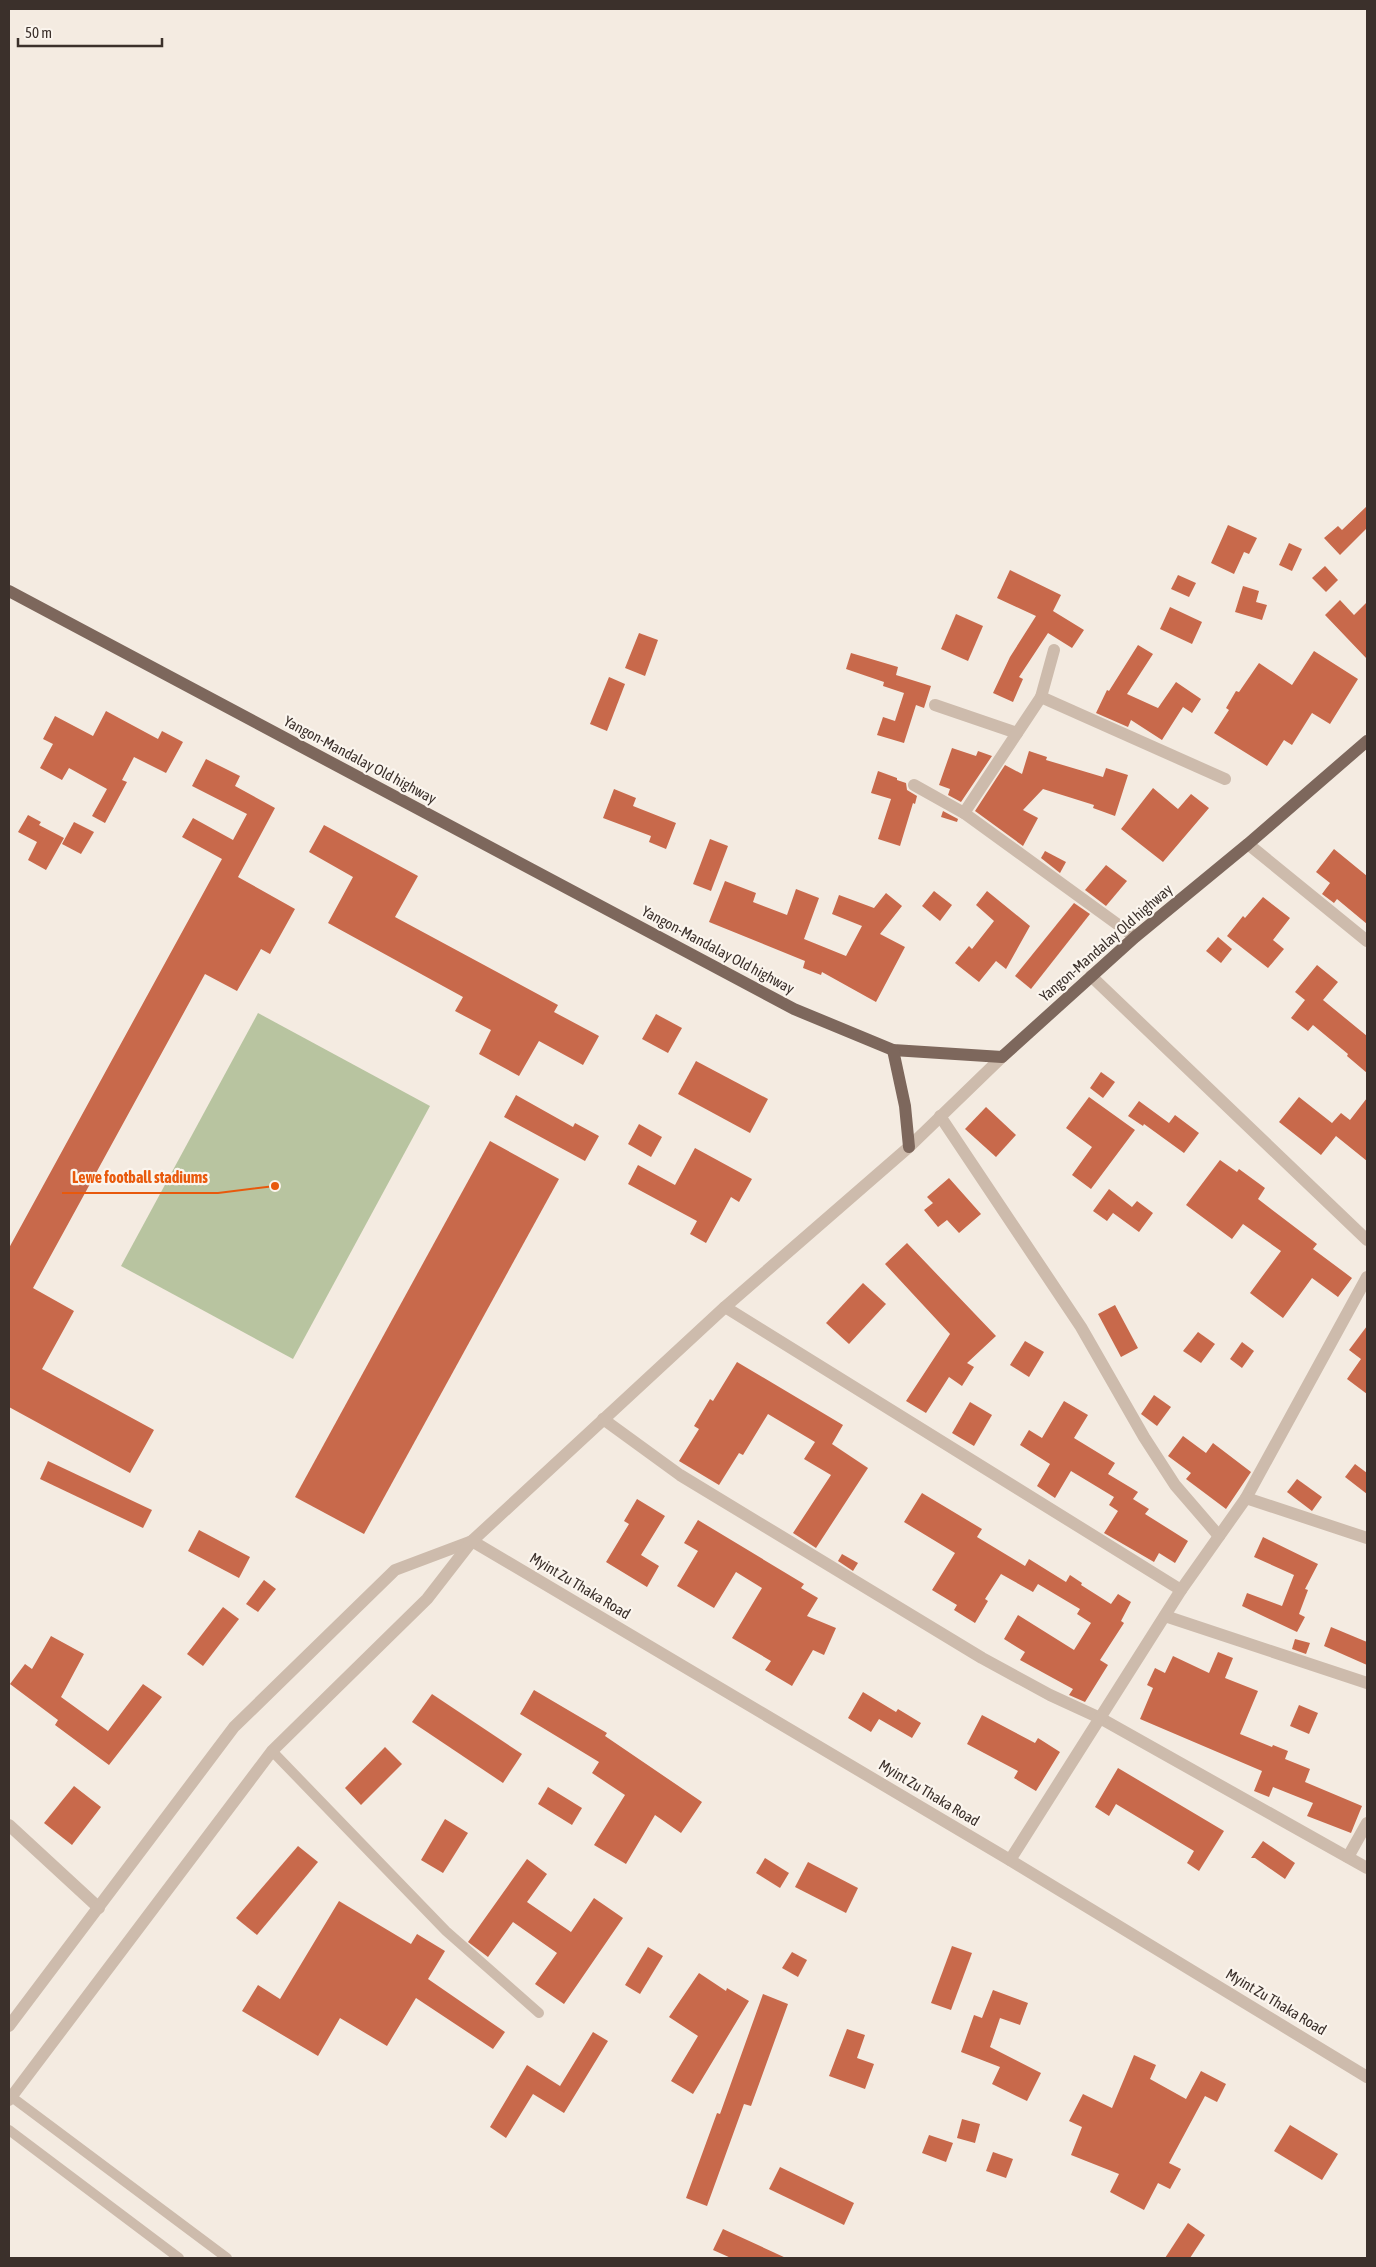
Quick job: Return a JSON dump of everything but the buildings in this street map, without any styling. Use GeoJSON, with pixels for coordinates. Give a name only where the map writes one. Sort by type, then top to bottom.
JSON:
{"type":"FeatureCollection","features":[{"type":"Feature","properties":{"kind":"main road","name":"Yangon-Mandalay Old highway"},"geometry":{"type":"LineString","coordinates":[[9,591],[794,1009],[893,1050],[1002,1056],[1135,937],[1248,844],[1367,741]]}},
{"type":"Feature","properties":{"kind":"main road"},"geometry":{"type":"LineString","coordinates":[[893,1050],[905,1106],[909,1146]]}},
{"type":"Feature","properties":{"kind":"street"},"geometry":{"type":"LineString","coordinates":[[964,813],[1041,697],[1054,650]]}},
{"type":"Feature","properties":{"kind":"street"},"geometry":{"type":"LineString","coordinates":[[1041,697],[1225,780]]}},
{"type":"Feature","properties":{"kind":"street"},"geometry":{"type":"LineString","coordinates":[[935,705],[1016,733]]}},
{"type":"Feature","properties":{"kind":"street"},"geometry":{"type":"LineString","coordinates":[[914,785],[964,813],[1135,937]]}},
{"type":"Feature","properties":{"kind":"street"},"geometry":{"type":"LineString","coordinates":[[1248,844],[1367,940]]}},
{"type":"Feature","properties":{"kind":"street"},"geometry":{"type":"LineString","coordinates":[[1090,976],[1367,1240]]}},
{"type":"Feature","properties":{"kind":"street"},"geometry":{"type":"LineString","coordinates":[[10,2097],[272,1751],[427,1599],[472,1541],[725,1307],[909,1146],[1002,1056]]}},
{"type":"Feature","properties":{"kind":"street"},"geometry":{"type":"LineString","coordinates":[[940,1116],[1081,1327],[1144,1437],[1175,1485],[1218,1536]]}},
{"type":"Feature","properties":{"kind":"street"},"geometry":{"type":"LineString","coordinates":[[1010,1860],[1181,1590],[1246,1498],[1367,1277]]}},
{"type":"Feature","properties":{"kind":"street"},"geometry":{"type":"LineString","coordinates":[[725,1307],[1181,1590]]}},
{"type":"Feature","properties":{"kind":"street"},"geometry":{"type":"LineString","coordinates":[[603,1419],[680,1475],[982,1658],[1050,1695],[1100,1718],[1367,1868]]}},
{"type":"Feature","properties":{"kind":"street"},"geometry":{"type":"LineString","coordinates":[[1246,1498],[1367,1538]]}},
{"type":"Feature","properties":{"kind":"street"},"geometry":{"type":"LineString","coordinates":[[9,2026],[234,1727],[394,1570],[472,1541]]}},
{"type":"Feature","properties":{"kind":"street","name":"Myint Zu Thaka Road"},"geometry":{"type":"LineString","coordinates":[[472,1541],[1010,1860],[1367,2077]]}},
{"type":"Feature","properties":{"kind":"street"},"geometry":{"type":"LineString","coordinates":[[1165,1616],[1367,1683]]}},
{"type":"Feature","properties":{"kind":"street"},"geometry":{"type":"LineString","coordinates":[[1348,1857],[1367,1823]]}},
{"type":"Feature","properties":{"kind":"street"},"geometry":{"type":"LineString","coordinates":[[9,1825],[99,1908]]}},
{"type":"Feature","properties":{"kind":"lane"},"geometry":{"type":"LineString","coordinates":[[272,1751],[446,1931],[540,2012]]}},
{"type":"Feature","properties":{"kind":"lane"},"geometry":{"type":"LineString","coordinates":[[10,2097],[227,2258]]}},
{"type":"Feature","properties":{"kind":"lane"},"geometry":{"type":"LineString","coordinates":[[9,2130],[179,2258]]}},
{"type":"Feature","properties":{"kind":"green space"},"geometry":{"type":"Polygon","coordinates":[[[258,1013],[430,1106],[293,1359],[121,1266],[258,1013]]]}},
{"type":"Feature","properties":{"kind":"place","name":"Lewe football stadiums"},"geometry":{"type":"Point","coordinates":[275,1186]}}]}
